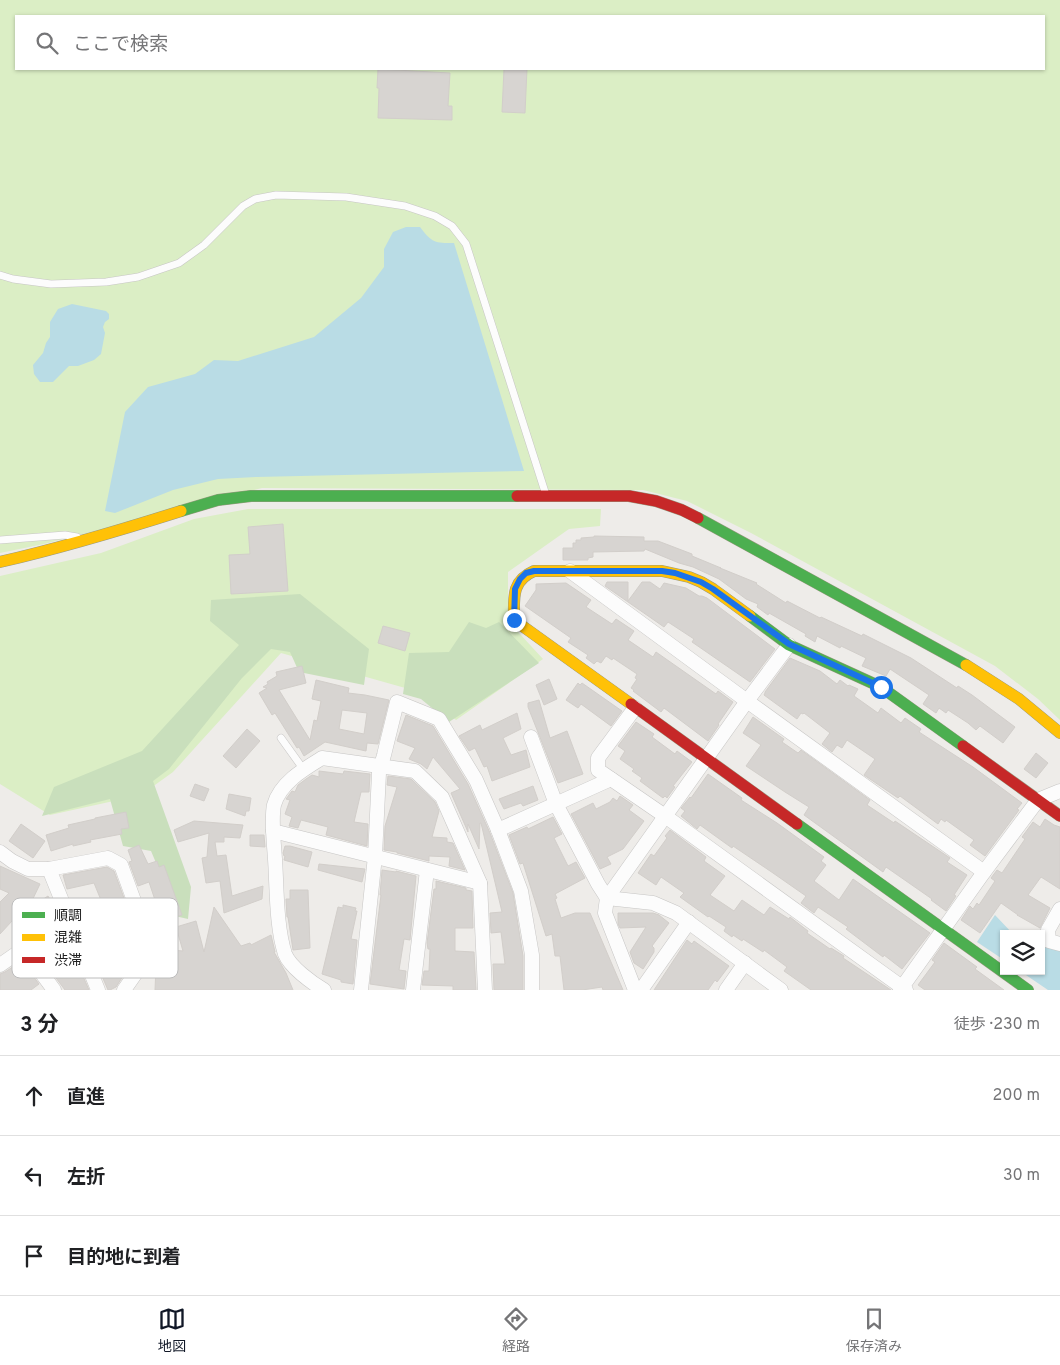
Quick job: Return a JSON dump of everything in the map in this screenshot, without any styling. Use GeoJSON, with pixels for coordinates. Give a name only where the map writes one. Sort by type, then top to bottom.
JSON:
{"type":"FeatureCollection","features":[{"type":"Feature","properties":{"kind":"street"},"geometry":{"type":"LineString","coordinates":[[0,562],[92,539],[218,500],[251,496],[629,496],[656,501],[682,510],[953,656],[1010,691],[1060,733]]}},
{"type":"Feature","properties":{"kind":"street"},"geometry":{"type":"LineString","coordinates":[[570,570],[747,701],[984,872]]}},
{"type":"Feature","properties":{"kind":"street"},"geometry":{"type":"LineString","coordinates":[[1028,990],[514,620],[515,589],[520,579],[526,573],[534,571],[662,571],[688,577],[713,589],[789,644],[881,687],[1060,816]]}},
{"type":"Feature","properties":{"kind":"street"},"geometry":{"type":"LineString","coordinates":[[636,990],[605,913],[607,898],[789,644]]}},
{"type":"Feature","properties":{"kind":"street"},"geometry":{"type":"LineString","coordinates":[[361,990],[374,856],[379,773],[397,702],[439,719],[476,780],[498,830],[521,891],[532,955],[532,990]]}},
{"type":"Feature","properties":{"kind":"street"},"geometry":{"type":"LineString","coordinates":[[635,708],[598,758],[598,770],[665,816],[903,989],[984,872],[1038,800],[1060,791]]}},
{"type":"Feature","properties":{"kind":"street"},"geometry":{"type":"LineString","coordinates":[[531,737],[556,804],[607,898]]}},
{"type":"Feature","properties":{"kind":"street"},"geometry":{"type":"LineString","coordinates":[[324,990],[311,983],[296,969],[286,955],[279,924],[273,831],[274,805],[283,788],[322,758],[415,771],[442,797],[480,883],[485,990]]}},
{"type":"Feature","properties":{"kind":"street"},"geometry":{"type":"LineString","coordinates":[[498,830],[611,779]]}},
{"type":"Feature","properties":{"kind":"street"},"geometry":{"type":"LineString","coordinates":[[273,831],[480,883]]}},
{"type":"Feature","properties":{"kind":"street"},"geometry":{"type":"LineString","coordinates":[[0,852],[28,869],[49,869],[108,858],[121,865],[133,898]]}},
{"type":"Feature","properties":{"kind":"street"},"geometry":{"type":"LineString","coordinates":[[49,869],[60,898]]}},
{"type":"Feature","properties":{"kind":"street"},"geometry":{"type":"LineString","coordinates":[[413,990],[427,870]]}},
{"type":"Feature","properties":{"kind":"street"},"geometry":{"type":"LineString","coordinates":[[607,898],[653,903],[676,913],[781,990]]}},
{"type":"Feature","properties":{"kind":"street"},"geometry":{"type":"LineString","coordinates":[[1060,909],[1048,930],[1049,941],[1060,944]]}},
{"type":"Feature","properties":{"kind":"street"},"geometry":{"type":"LineString","coordinates":[[641,990],[689,922]]}},
{"type":"Feature","properties":{"kind":"street"},"geometry":{"type":"LineString","coordinates":[[0,965],[12,957]]}},
{"type":"Feature","properties":{"kind":"street"},"geometry":{"type":"LineString","coordinates":[[726,990],[745,963]]}},
{"type":"Feature","properties":{"kind":"street"},"geometry":{"type":"LineString","coordinates":[[45,978],[54,990]]}},
{"type":"Feature","properties":{"kind":"street"},"geometry":{"type":"LineString","coordinates":[[93,978],[98,990]]}},
{"type":"Feature","properties":{"kind":"street"},"geometry":{"type":"LineString","coordinates":[[124,990],[132,978]]}},
{"type":"Feature","properties":{"kind":"lane"},"geometry":{"type":"LineString","coordinates":[[0,275],[14,279],[51,284],[106,282],[138,277],[179,263],[204,245],[243,206],[255,199],[276,195],[346,197],[405,206],[435,216],[452,226],[466,244],[546,495]]}},
{"type":"Feature","properties":{"kind":"lane"},"geometry":{"type":"LineString","coordinates":[[0,540],[65,535],[92,539]]}},
{"type":"Feature","properties":{"kind":"lane"},"geometry":{"type":"LineString","coordinates":[[281,738],[304,770]]}},
{"type":"Feature","properties":{"kind":"green space"},"geometry":{"type":"Polygon","coordinates":[[[0,0],[1060,0],[1060,720],[1038,699],[995,666],[751,533],[687,501],[643,490],[262,488],[44,544],[0,553],[0,0]]]}},
{"type":"Feature","properties":{"kind":"green space"},"geometry":{"type":"Polygon","coordinates":[[[248,509],[601,509],[600,526],[569,529],[508,572],[508,621],[543,659],[456,720],[423,693],[281,653],[173,772],[141,795],[50,815],[0,784],[0,576],[101,553],[194,519],[248,509]]]}},
{"type":"Feature","properties":{"kind":"green space"},"geometry":{"type":"Polygon","coordinates":[[[300,594],[369,649],[364,685],[299,672],[290,652],[271,649],[242,678],[169,769],[153,781],[191,887],[188,919],[178,917],[178,898],[164,898],[162,877],[151,851],[123,846],[110,799],[42,816],[54,787],[142,751],[239,645],[210,621],[211,600],[300,594]]]}},
{"type":"Feature","properties":{"kind":"green space"},"geometry":{"type":"Polygon","coordinates":[[[469,622],[486,628],[499,622],[539,663],[449,722],[421,699],[403,694],[409,653],[449,652],[469,622]]]}},
{"type":"Feature","properties":{"kind":"water"},"geometry":{"type":"Polygon","coordinates":[[[406,227],[420,227],[434,241],[454,243],[524,471],[218,479],[173,490],[115,513],[105,511],[125,412],[148,387],[195,374],[214,360],[238,361],[314,337],[361,298],[384,267],[384,249],[393,232],[406,227]]]}},
{"type":"Feature","properties":{"kind":"water"},"geometry":{"type":"Polygon","coordinates":[[[72,304],[106,311],[109,314],[109,319],[103,327],[105,333],[101,354],[94,360],[78,366],[69,366],[53,382],[40,382],[34,374],[33,365],[43,353],[50,337],[50,322],[58,309],[72,304]]]}},
{"type":"Feature","properties":{"kind":"water"},"geometry":{"type":"Polygon","coordinates":[[[995,915],[1009,930],[1000,930],[1000,957],[977,942],[995,915]]]}},
{"type":"Feature","properties":{"kind":"water"},"geometry":{"type":"Polygon","coordinates":[[[1045,946],[1060,950],[1060,990],[1048,990],[1026,975],[1045,975],[1045,946]]]}},
{"type":"Feature","properties":{"kind":"building"},"geometry":{"type":"Polygon","coordinates":[[[378,70],[450,73],[448,106],[452,106],[452,120],[378,118],[379,88],[377,88],[378,70]]]}},
{"type":"Feature","properties":{"kind":"building"},"geometry":{"type":"Polygon","coordinates":[[[504,70],[527,70],[525,113],[502,112],[504,70]]]}},
{"type":"Feature","properties":{"kind":"building"},"geometry":{"type":"Polygon","coordinates":[[[283,524],[288,591],[231,594],[229,555],[250,554],[248,527],[283,524]]]}},
{"type":"Feature","properties":{"kind":"building"},"geometry":{"type":"Polygon","coordinates":[[[594,536],[644,537],[644,541],[658,541],[757,583],[786,603],[787,601],[862,636],[863,634],[911,658],[957,688],[958,686],[972,695],[1015,727],[1003,743],[980,726],[976,730],[948,710],[946,713],[939,708],[936,713],[923,704],[929,695],[890,669],[886,676],[862,666],[866,658],[841,646],[840,648],[817,636],[815,642],[805,636],[806,634],[769,613],[768,615],[757,607],[758,604],[746,599],[719,579],[645,549],[644,551],[593,552],[593,557],[588,558],[588,560],[563,560],[563,548],[573,548],[573,543],[576,543],[576,540],[594,536]]]}},
{"type":"Feature","properties":{"kind":"building"},"geometry":{"type":"Polygon","coordinates":[[[607,582],[628,582],[628,601],[642,582],[650,582],[660,589],[664,583],[686,588],[699,596],[707,598],[775,649],[750,682],[692,642],[694,639],[668,622],[664,627],[605,586],[607,582]]]}},
{"type":"Feature","properties":{"kind":"building"},"geometry":{"type":"Polygon","coordinates":[[[566,583],[591,600],[586,607],[612,624],[616,619],[634,631],[628,640],[653,657],[656,652],[716,694],[718,691],[733,702],[708,741],[664,708],[661,712],[633,691],[631,688],[637,679],[635,678],[637,674],[613,658],[612,660],[606,656],[601,663],[597,661],[594,664],[586,658],[588,655],[568,642],[571,638],[525,606],[536,590],[536,584],[566,583]]]}},
{"type":"Feature","properties":{"kind":"building"},"geometry":{"type":"Polygon","coordinates":[[[383,626],[410,633],[405,651],[378,643],[383,626]]]}},
{"type":"Feature","properties":{"kind":"building"},"geometry":{"type":"Polygon","coordinates":[[[790,658],[820,671],[837,684],[840,680],[848,686],[858,689],[854,696],[878,713],[881,708],[901,723],[905,718],[921,729],[919,732],[973,767],[1022,803],[1017,809],[1019,810],[985,856],[970,845],[974,840],[946,820],[945,822],[941,819],[938,824],[900,796],[898,798],[864,775],[875,759],[847,740],[842,748],[837,745],[832,752],[822,744],[830,733],[804,713],[801,713],[797,719],[764,695],[790,658]]]}},
{"type":"Feature","properties":{"kind":"building"},"geometry":{"type":"Polygon","coordinates":[[[302,666],[306,683],[279,690],[310,740],[314,720],[317,721],[321,701],[312,699],[316,680],[349,688],[348,693],[389,700],[378,744],[367,743],[366,751],[325,742],[304,756],[275,713],[272,715],[259,693],[267,688],[263,687],[268,684],[267,682],[277,676],[276,672],[302,666]],[[342,710],[339,729],[364,734],[367,713],[342,710]]]}},
{"type":"Feature","properties":{"kind":"building"},"geometry":{"type":"Polygon","coordinates":[[[549,679],[557,699],[544,705],[536,685],[549,679]]]}},
{"type":"Feature","properties":{"kind":"building"},"geometry":{"type":"Polygon","coordinates":[[[578,683],[580,685],[582,683],[622,711],[611,726],[581,704],[578,708],[566,700],[578,683]]]}},
{"type":"Feature","properties":{"kind":"building"},"geometry":{"type":"Polygon","coordinates":[[[539,700],[550,738],[567,731],[583,774],[558,783],[528,707],[528,703],[539,700]]]}},
{"type":"Feature","properties":{"kind":"building"},"geometry":{"type":"Polygon","coordinates":[[[517,713],[521,729],[503,738],[511,755],[526,750],[530,767],[492,781],[487,766],[484,767],[475,748],[469,751],[459,736],[480,725],[482,730],[517,713]]]}},
{"type":"Feature","properties":{"kind":"building"},"geometry":{"type":"Polygon","coordinates":[[[406,715],[433,726],[468,784],[490,833],[513,893],[523,956],[523,990],[494,990],[493,964],[505,964],[501,932],[491,933],[490,913],[502,912],[481,823],[479,849],[468,824],[468,832],[451,793],[460,789],[433,757],[427,769],[409,759],[415,748],[397,741],[406,715]]]}},
{"type":"Feature","properties":{"kind":"building"},"geometry":{"type":"Polygon","coordinates":[[[753,717],[784,739],[782,742],[798,753],[801,750],[870,800],[867,805],[894,823],[895,821],[950,858],[947,862],[967,875],[946,911],[886,867],[883,872],[804,815],[809,807],[746,766],[761,745],[743,733],[753,717]]]}},
{"type":"Feature","properties":{"kind":"building"},"geometry":{"type":"Polygon","coordinates":[[[636,722],[654,734],[652,737],[675,754],[677,751],[692,762],[673,786],[675,787],[667,798],[665,796],[663,798],[640,781],[642,778],[632,771],[634,769],[620,759],[625,751],[618,746],[636,722]]]}},
{"type":"Feature","properties":{"kind":"building"},"geometry":{"type":"Polygon","coordinates":[[[247,729],[260,741],[236,768],[223,756],[247,729]]]}},
{"type":"Feature","properties":{"kind":"building"},"geometry":{"type":"Polygon","coordinates":[[[1036,753],[1048,763],[1036,778],[1024,769],[1036,753]]]}},
{"type":"Feature","properties":{"kind":"building"},"geometry":{"type":"Polygon","coordinates":[[[319,771],[343,774],[344,771],[370,774],[369,792],[361,792],[354,822],[368,824],[367,846],[326,835],[328,827],[301,820],[298,828],[289,826],[292,817],[285,814],[290,800],[286,799],[292,791],[295,792],[298,785],[312,775],[319,777],[319,771]]]}},
{"type":"Feature","properties":{"kind":"building"},"geometry":{"type":"Polygon","coordinates":[[[708,774],[742,798],[741,800],[824,857],[821,861],[826,865],[814,881],[839,900],[853,879],[930,933],[902,969],[846,929],[848,927],[818,907],[814,913],[801,903],[806,896],[773,873],[733,846],[732,848],[700,825],[697,829],[681,816],[685,811],[681,808],[691,798],[708,774]]]}},
{"type":"Feature","properties":{"kind":"building"},"geometry":{"type":"Polygon","coordinates":[[[388,776],[411,779],[435,802],[439,811],[432,837],[447,838],[447,842],[453,843],[465,870],[449,866],[450,857],[429,856],[429,861],[384,850],[385,826],[397,787],[387,785],[388,776]]]}},
{"type":"Feature","properties":{"kind":"building"},"geometry":{"type":"Polygon","coordinates":[[[195,784],[209,789],[204,801],[190,796],[195,784]]]}},
{"type":"Feature","properties":{"kind":"building"},"geometry":{"type":"Polygon","coordinates":[[[533,786],[538,800],[523,806],[521,803],[504,809],[499,799],[533,786]]]}},
{"type":"Feature","properties":{"kind":"building"},"geometry":{"type":"Polygon","coordinates":[[[229,794],[251,798],[249,811],[246,811],[245,816],[226,809],[229,794]]]}},
{"type":"Feature","properties":{"kind":"building"},"geometry":{"type":"Polygon","coordinates":[[[620,796],[633,805],[629,810],[644,821],[623,849],[607,857],[611,864],[600,869],[571,814],[593,803],[596,809],[610,802],[613,798],[617,801],[620,796]]]}},
{"type":"Feature","properties":{"kind":"building"},"geometry":{"type":"Polygon","coordinates":[[[126,812],[129,828],[121,829],[122,834],[90,840],[91,842],[73,846],[73,844],[51,851],[46,835],[69,828],[68,825],[126,812]]]}},
{"type":"Feature","properties":{"kind":"building"},"geometry":{"type":"Polygon","coordinates":[[[553,817],[562,834],[554,838],[568,866],[576,862],[585,878],[555,894],[561,918],[575,913],[590,913],[623,990],[603,990],[602,987],[564,990],[560,956],[555,956],[552,934],[546,936],[523,863],[520,864],[509,835],[527,827],[528,829],[553,817]]]}},
{"type":"Feature","properties":{"kind":"building"},"geometry":{"type":"Polygon","coordinates":[[[1045,819],[1060,827],[1060,889],[1041,877],[1028,895],[1050,908],[1040,928],[1001,903],[980,933],[961,920],[970,906],[973,909],[977,903],[979,905],[995,881],[991,878],[997,870],[1002,873],[1025,839],[1022,837],[1033,822],[1040,827],[1045,819]]]}},
{"type":"Feature","properties":{"kind":"building"},"geometry":{"type":"Polygon","coordinates":[[[194,821],[243,825],[240,838],[224,837],[224,842],[215,842],[217,856],[226,855],[232,896],[263,886],[262,899],[224,913],[220,881],[206,883],[202,858],[207,857],[209,833],[178,842],[174,830],[194,821]]]}},
{"type":"Feature","properties":{"kind":"building"},"geometry":{"type":"Polygon","coordinates":[[[21,824],[45,841],[33,858],[9,841],[21,824]]]}},
{"type":"Feature","properties":{"kind":"building"},"geometry":{"type":"Polygon","coordinates":[[[670,830],[706,857],[704,861],[725,876],[710,895],[734,911],[742,900],[764,915],[770,907],[789,919],[790,917],[808,931],[807,933],[844,956],[843,958],[891,990],[811,990],[784,971],[787,967],[764,950],[763,952],[743,939],[742,941],[733,935],[732,937],[724,931],[726,927],[680,897],[684,893],[661,877],[656,885],[638,873],[651,854],[654,856],[667,838],[665,836],[670,830]]]}},
{"type":"Feature","properties":{"kind":"building"},"geometry":{"type":"Polygon","coordinates":[[[250,835],[264,835],[265,847],[250,846],[250,835]]]}},
{"type":"Feature","properties":{"kind":"building"},"geometry":{"type":"Polygon","coordinates":[[[139,845],[148,864],[157,861],[159,867],[164,865],[176,898],[154,898],[149,882],[138,886],[129,862],[132,861],[128,850],[139,845]]]}},
{"type":"Feature","properties":{"kind":"building"},"geometry":{"type":"Polygon","coordinates":[[[285,846],[312,852],[308,867],[284,860],[285,846]]]}},
{"type":"Feature","properties":{"kind":"building"},"geometry":{"type":"Polygon","coordinates":[[[319,864],[365,869],[362,882],[318,870],[319,864]]]}},
{"type":"Feature","properties":{"kind":"building"},"geometry":{"type":"Polygon","coordinates":[[[0,866],[40,884],[33,898],[12,898],[12,921],[0,934],[0,902],[9,893],[0,889],[0,866]]]}},
{"type":"Feature","properties":{"kind":"building"},"geometry":{"type":"Polygon","coordinates":[[[107,867],[114,871],[124,898],[100,898],[94,883],[67,889],[63,875],[107,867]]]}},
{"type":"Feature","properties":{"kind":"building"},"geometry":{"type":"Polygon","coordinates":[[[382,870],[416,876],[410,940],[404,939],[399,970],[406,971],[404,989],[370,984],[381,895],[382,870]]]}},
{"type":"Feature","properties":{"kind":"building"},"geometry":{"type":"Polygon","coordinates":[[[436,881],[472,891],[473,928],[455,928],[455,951],[474,952],[476,990],[453,990],[453,986],[422,985],[424,971],[429,971],[430,949],[428,949],[427,943],[436,881]]]}},
{"type":"Feature","properties":{"kind":"building"},"geometry":{"type":"Polygon","coordinates":[[[290,890],[308,890],[310,948],[293,950],[286,899],[290,899],[290,890]]]}},
{"type":"Feature","properties":{"kind":"building"},"geometry":{"type":"Polygon","coordinates":[[[178,904],[182,915],[178,916],[178,904]]]}},
{"type":"Feature","properties":{"kind":"building"},"geometry":{"type":"Polygon","coordinates":[[[343,905],[356,908],[355,911],[357,911],[351,939],[357,940],[353,984],[341,982],[341,980],[322,974],[338,907],[343,908],[343,905]]]}},
{"type":"Feature","properties":{"kind":"building"},"geometry":{"type":"Polygon","coordinates":[[[214,907],[241,946],[250,943],[251,945],[271,935],[274,952],[293,990],[155,990],[156,978],[178,978],[178,951],[183,951],[178,926],[196,921],[204,952],[214,907]]]}},
{"type":"Feature","properties":{"kind":"building"},"geometry":{"type":"Polygon","coordinates":[[[618,913],[653,913],[669,923],[652,946],[654,952],[643,969],[634,963],[630,952],[646,927],[620,928],[618,913]]]}},
{"type":"Feature","properties":{"kind":"building"},"geometry":{"type":"Polygon","coordinates":[[[687,940],[692,944],[694,941],[729,966],[717,982],[715,980],[708,990],[654,990],[687,940]]]}},
{"type":"Feature","properties":{"kind":"building"},"geometry":{"type":"Polygon","coordinates":[[[944,943],[1004,990],[925,990],[918,985],[935,962],[932,960],[944,943]]]}},
{"type":"Feature","properties":{"kind":"building"},"geometry":{"type":"Polygon","coordinates":[[[12,967],[12,978],[35,978],[39,984],[31,990],[0,990],[0,974],[12,967]]]}},
{"type":"Feature","properties":{"kind":"building"},"geometry":{"type":"Polygon","coordinates":[[[56,978],[84,978],[89,990],[65,990],[56,978]]]}},
{"type":"Feature","properties":{"kind":"building"},"geometry":{"type":"Polygon","coordinates":[[[103,978],[122,978],[116,987],[108,990],[103,978]]]}},
{"type":"Feature","properties":{"kind":"traffic: fast"},"geometry":{"type":"LineString","coordinates":[[181,511],[218,500],[251,496],[517,496]]}},
{"type":"Feature","properties":{"kind":"traffic: fast"},"geometry":{"type":"LineString","coordinates":[[698,518],[966,665]]}},
{"type":"Feature","properties":{"kind":"traffic: fast"},"geometry":{"type":"LineString","coordinates":[[750,616],[789,645],[881,687],[963,746]]}},
{"type":"Feature","properties":{"kind":"traffic: fast"},"geometry":{"type":"LineString","coordinates":[[797,824],[1028,990]]}},
{"type":"Feature","properties":{"kind":"traffic: slow"},"geometry":{"type":"LineString","coordinates":[[0,562],[46,551],[181,511]]}},
{"type":"Feature","properties":{"kind":"traffic: slow"},"geometry":{"type":"LineString","coordinates":[[631,704],[514,620],[515,591],[521,580],[534,571],[662,571],[689,577],[701,582],[750,616]]}},
{"type":"Feature","properties":{"kind":"traffic: slow"},"geometry":{"type":"LineString","coordinates":[[966,665],[1019,699],[1060,733]]}},
{"type":"Feature","properties":{"kind":"traffic: jam"},"geometry":{"type":"LineString","coordinates":[[517,496],[629,496],[656,501],[698,518]]}},
{"type":"Feature","properties":{"kind":"traffic: jam"},"geometry":{"type":"LineString","coordinates":[[631,704],[797,824]]}},
{"type":"Feature","properties":{"kind":"traffic: jam"},"geometry":{"type":"LineString","coordinates":[[963,746],[1060,816]]}},
{"type":"Feature","properties":{"kind":"route"},"geometry":{"type":"LineString","coordinates":[[514,620],[515,589],[520,579],[526,573],[570,570],[662,571],[675,573],[701,582],[713,589],[789,644],[881,687]]}}]}
